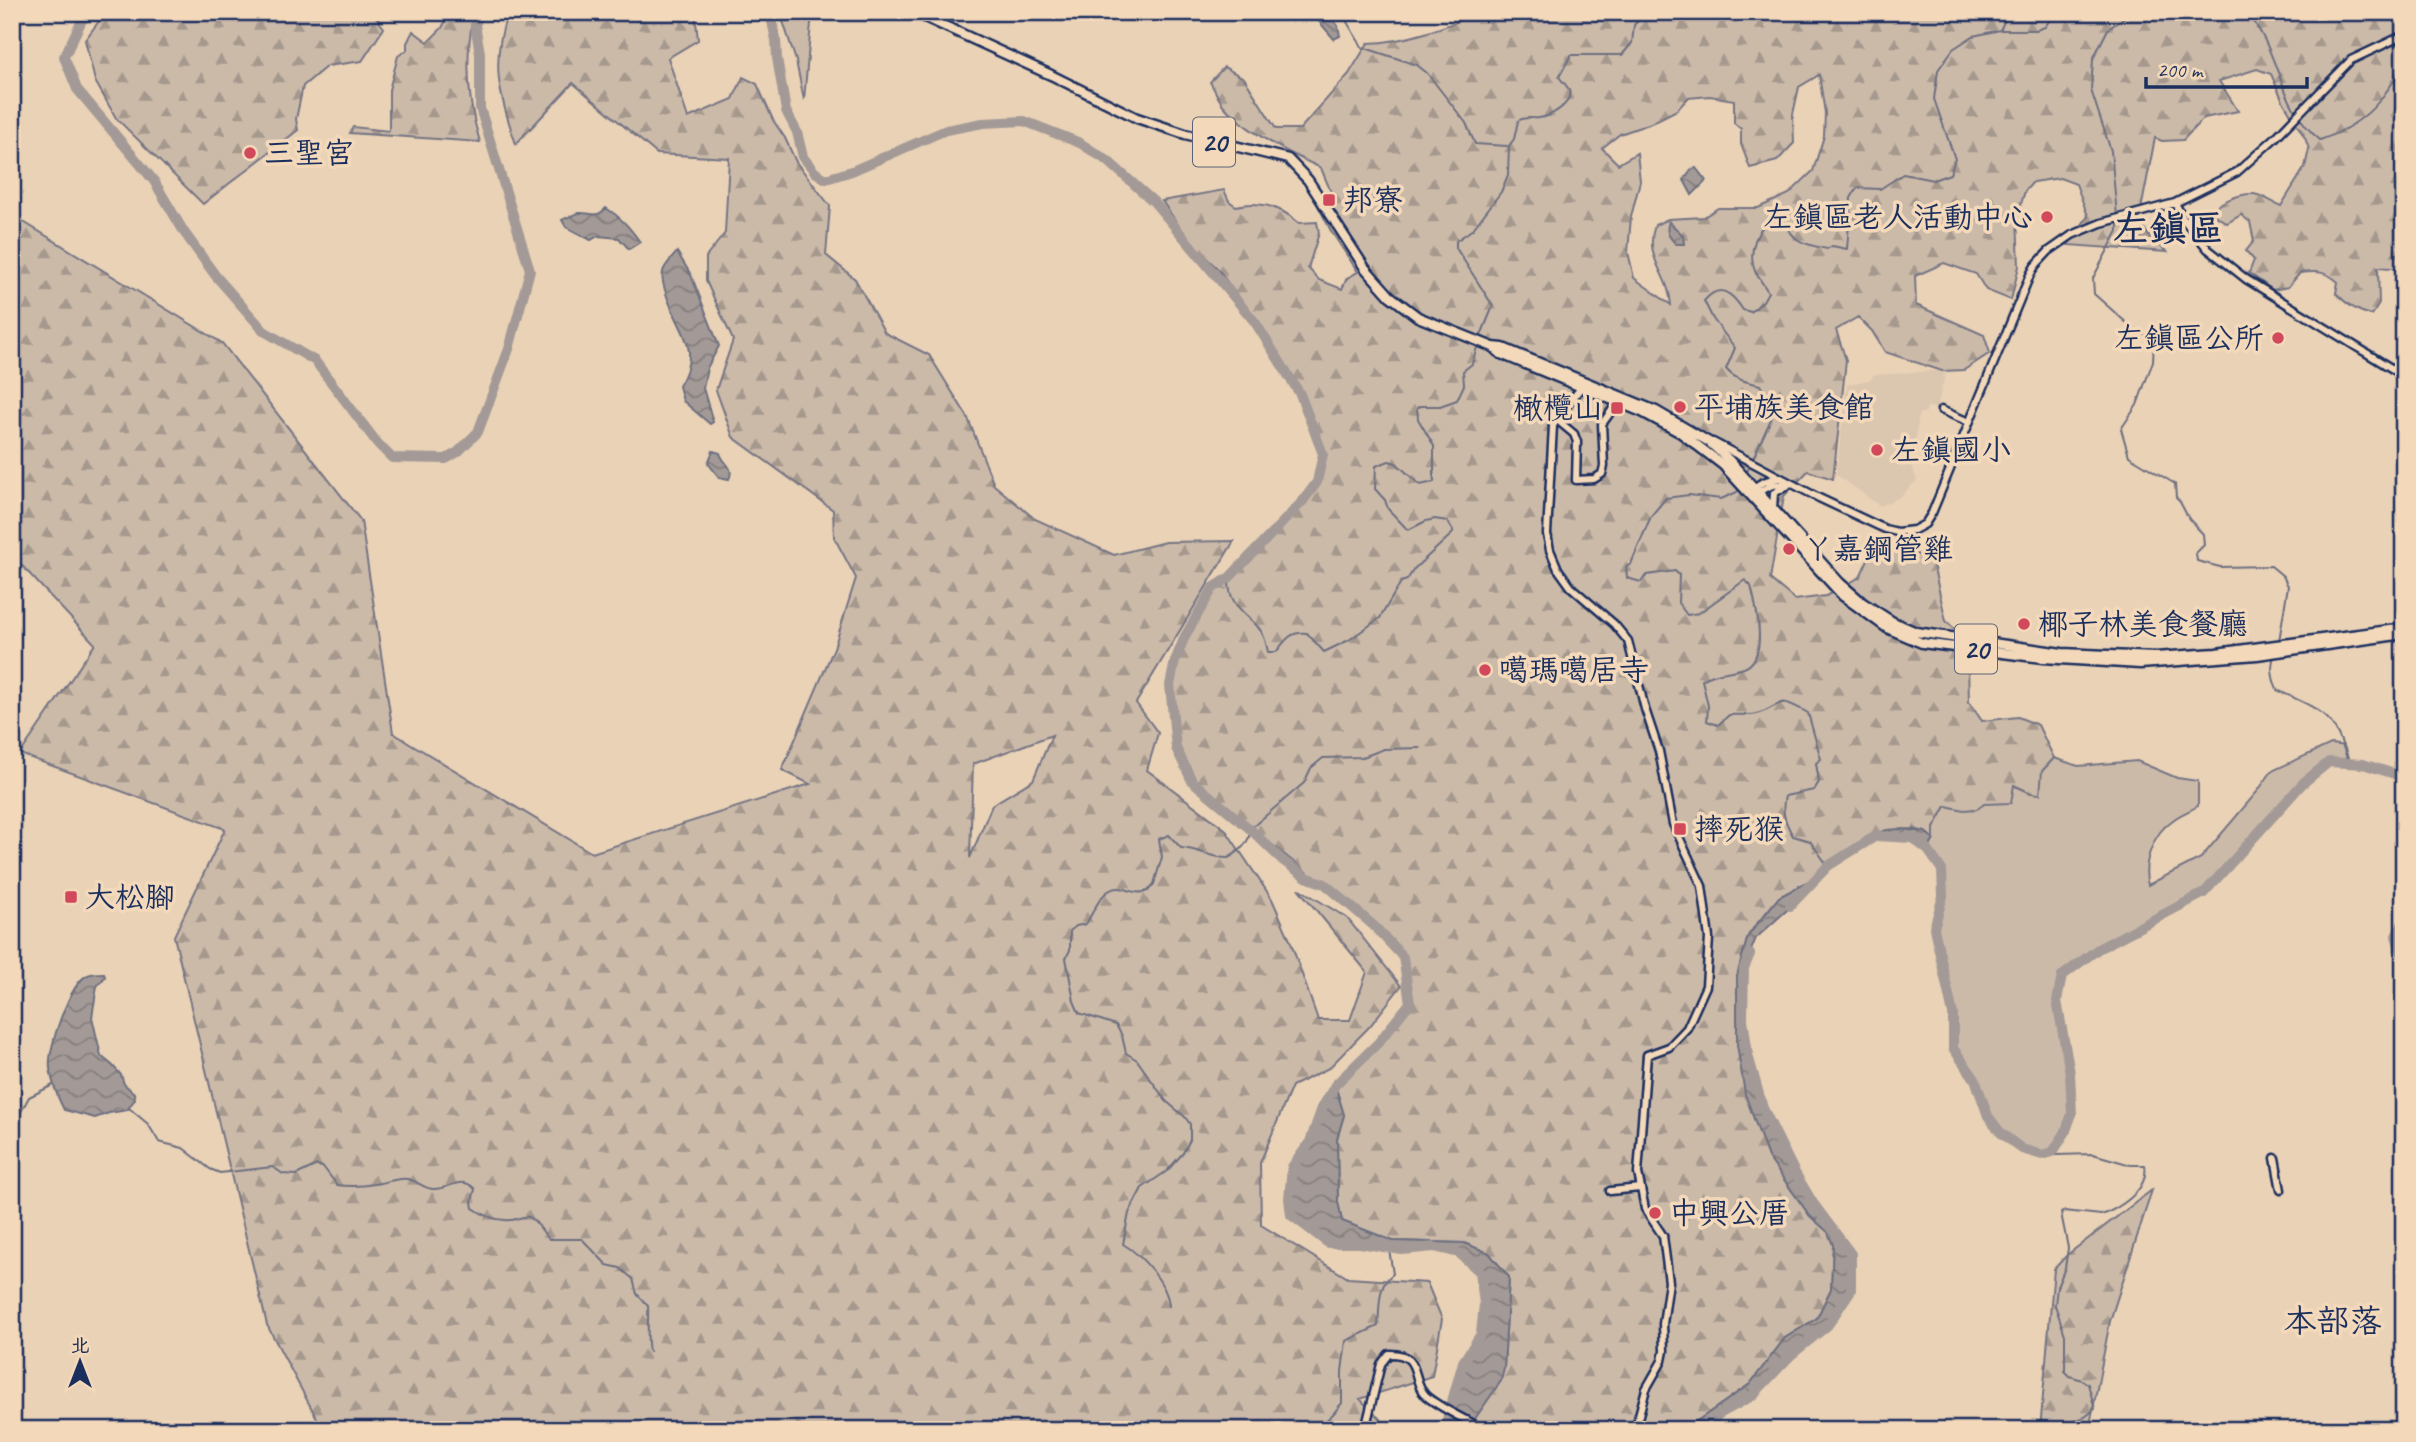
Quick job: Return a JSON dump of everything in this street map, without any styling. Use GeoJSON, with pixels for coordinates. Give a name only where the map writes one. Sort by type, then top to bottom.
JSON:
{"type":"FeatureCollection","features":[{"type":"Feature","properties":{"kind":"main road","name":"20"},"geometry":{"type":"LineString","coordinates":[[914,12],[1147,122],[1195,137],[1288,159],[1308,180],[1365,268],[1390,296],[1418,317],[1491,347],[1501,354],[1656,411],[1696,433],[1727,459],[1817,563]]}},
{"type":"Feature","properties":{"kind":"main road","name":"20"},"geometry":{"type":"LineString","coordinates":[[1584,384],[1674,428],[1702,447],[1727,459]]}},
{"type":"Feature","properties":{"kind":"main road","name":"20"},"geometry":{"type":"LineString","coordinates":[[1754,492],[1773,508],[1843,596],[1904,636],[1922,643],[2106,663],[2181,662],[2404,628]]}},
{"type":"Feature","properties":{"kind":"main road","name":"20"},"geometry":{"type":"LineString","coordinates":[[2319,643],[2404,634]]}},
{"type":"Feature","properties":{"kind":"street"},"geometry":{"type":"LineString","coordinates":[[1727,459],[1758,466],[1897,532],[1914,530],[1925,524],[1932,513],[2035,266],[2049,251],[2072,235],[2101,223],[2175,203],[2237,172],[2351,60],[2404,35]]}},
{"type":"Feature","properties":{"kind":"street"},"geometry":{"type":"LineString","coordinates":[[2175,203],[2184,220],[2208,249],[2246,279],[2404,376]]}},
{"type":"Feature","properties":{"kind":"street"},"geometry":{"type":"LineString","coordinates":[[1584,384],[1556,419],[1551,435],[1551,486],[1546,534],[1558,569],[1572,587],[1615,624],[1628,641],[1659,751],[1673,824],[1699,875],[1708,924],[1708,967],[1702,1000],[1687,1028],[1674,1043],[1647,1055],[1639,1161],[1640,1188],[1650,1219],[1663,1236],[1669,1282],[1663,1324],[1662,1360],[1646,1389],[1635,1430]]}},
{"type":"Feature","properties":{"kind":"street"},"geometry":{"type":"LineString","coordinates":[[1556,419],[1574,434],[1577,442],[1576,480],[1594,479],[1602,474],[1604,466],[1602,424],[1618,402]]}},
{"type":"Feature","properties":{"kind":"street"},"geometry":{"type":"LineString","coordinates":[[1941,410],[1969,422]]}},
{"type":"Feature","properties":{"kind":"street"},"geometry":{"type":"LineString","coordinates":[[1754,492],[1768,480],[1781,478]]}},
{"type":"Feature","properties":{"kind":"street"},"geometry":{"type":"LineString","coordinates":[[1754,492],[1778,484],[1793,484]]}},
{"type":"Feature","properties":{"kind":"street"},"geometry":{"type":"LineString","coordinates":[[1773,508],[1776,491],[1793,484]]}},
{"type":"Feature","properties":{"kind":"street"},"geometry":{"type":"LineString","coordinates":[[2275,1158],[2281,1189]]}},
{"type":"Feature","properties":{"kind":"street"},"geometry":{"type":"LineString","coordinates":[[1610,1191],[1640,1188]]}},
{"type":"Feature","properties":{"kind":"street"},"geometry":{"type":"LineString","coordinates":[[1365,1430],[1381,1364],[1389,1354],[1401,1355],[1412,1363],[1419,1384],[1428,1398],[1483,1429]]}},
{"type":"Feature","properties":{"kind":"shaded area","name":"左鎮國小"},"geometry":{"type":"Polygon","coordinates":[[[1946,370],[1937,408],[1927,407],[1926,412],[1919,414],[1912,467],[1917,480],[1900,497],[1880,506],[1836,474],[1847,385],[1872,379],[1873,375],[1946,370]]]}},
{"type":"Feature","properties":{"kind":"green space"},"geometry":{"type":"Polygon","coordinates":[[[114,12],[372,12],[384,28],[362,61],[327,66],[303,86],[296,119],[298,130],[203,204],[116,118],[95,81],[85,40],[102,17],[114,12]]]}},
{"type":"Feature","properties":{"kind":"green space"},"geometry":{"type":"Polygon","coordinates":[[[450,12],[474,12],[469,45],[469,77],[472,110],[480,142],[350,133],[353,127],[389,131],[389,90],[398,56],[407,50],[407,43],[413,31],[428,42],[442,28],[450,12]]]}},
{"type":"Feature","properties":{"kind":"green space"},"geometry":{"type":"Polygon","coordinates":[[[508,12],[695,13],[698,40],[668,58],[688,118],[733,99],[743,77],[757,84],[796,162],[830,206],[826,255],[855,279],[885,333],[929,355],[967,416],[994,485],[1035,519],[1114,555],[1165,542],[1234,541],[1136,703],[1158,733],[1147,770],[1225,829],[1272,899],[1290,940],[1318,1020],[1350,1020],[1367,972],[1298,888],[1347,918],[1401,986],[1370,1026],[1329,1068],[1292,1086],[1260,1163],[1261,1225],[1348,1278],[1427,1283],[1442,1319],[1432,1376],[1360,1399],[1391,1430],[323,1430],[267,1325],[174,936],[225,829],[20,754],[95,644],[12,555],[12,215],[222,343],[361,521],[393,733],[592,853],[810,784],[782,770],[834,648],[856,578],[834,537],[833,510],[733,437],[716,390],[733,340],[706,281],[706,257],[725,233],[729,158],[657,154],[573,83],[516,144],[505,110],[499,78],[502,30],[508,12]],[[1052,735],[973,764],[970,858],[992,805],[1033,780],[1052,735]]]}},
{"type":"Feature","properties":{"kind":"green space"},"geometry":{"type":"Polygon","coordinates":[[[780,12],[812,12],[804,100],[796,61],[780,12]]]}},
{"type":"Feature","properties":{"kind":"green space"},"geometry":{"type":"Polygon","coordinates":[[[1481,12],[2404,12],[2404,269],[2378,267],[2379,304],[2372,315],[2357,310],[2344,301],[2336,293],[2338,282],[2321,273],[2300,273],[2288,287],[2273,290],[2249,273],[2254,260],[2246,251],[2254,241],[2250,222],[2241,215],[2227,223],[2210,212],[2230,199],[2248,194],[2260,196],[2281,206],[2305,167],[2309,149],[2305,138],[2271,74],[2257,69],[2219,81],[2238,111],[2204,118],[2183,140],[2162,141],[2155,138],[2139,220],[2149,236],[2167,252],[2068,245],[2088,216],[2076,184],[2060,178],[2033,182],[2025,191],[2017,217],[2019,266],[2011,300],[1986,290],[1976,274],[1944,263],[1915,276],[1916,305],[1984,335],[1990,353],[1964,370],[1942,371],[1885,352],[1872,331],[1858,317],[1836,330],[1846,360],[1833,479],[1808,471],[1784,496],[1770,579],[1795,600],[1826,596],[1860,577],[1869,557],[1898,547],[1932,560],[1946,621],[1959,633],[1968,664],[1969,702],[1982,721],[2018,717],[2038,725],[2054,758],[2042,771],[2040,794],[2014,785],[2011,803],[1984,804],[1977,809],[1964,810],[1946,806],[1934,828],[1934,839],[1925,832],[1914,829],[1887,830],[1867,837],[1822,867],[1811,880],[1779,897],[1748,936],[1737,976],[1745,1094],[1768,1157],[1810,1216],[1828,1232],[1833,1245],[1831,1289],[1817,1318],[1785,1338],[1750,1384],[1684,1430],[1467,1430],[1500,1381],[1504,1368],[1509,1277],[1489,1253],[1464,1243],[1393,1241],[1342,1221],[1338,1202],[1337,1139],[1344,1115],[1335,1085],[1378,1043],[1410,1003],[1403,957],[1374,926],[1192,781],[1176,748],[1170,685],[1175,661],[1185,636],[1213,588],[1229,578],[1303,501],[1317,482],[1323,454],[1300,394],[1255,322],[1218,269],[1190,242],[1162,201],[1224,190],[1229,201],[1236,206],[1270,206],[1299,223],[1317,222],[1319,233],[1308,268],[1319,280],[1342,289],[1347,278],[1358,272],[1331,231],[1313,196],[1333,197],[1321,168],[1282,149],[1244,125],[1224,106],[1210,82],[1224,67],[1244,78],[1276,129],[1300,129],[1349,74],[1368,43],[1412,37],[1481,12]],[[1819,75],[1799,87],[1793,114],[1794,143],[1777,161],[1750,168],[1741,144],[1741,129],[1734,123],[1734,100],[1710,96],[1688,98],[1677,110],[1620,134],[1602,148],[1618,164],[1637,153],[1640,181],[1631,217],[1628,252],[1634,278],[1671,305],[1652,247],[1655,225],[1668,219],[1704,217],[1718,208],[1758,208],[1789,194],[1813,171],[1824,136],[1825,113],[1819,75]]]}},
{"type":"Feature","properties":{"kind":"green space"},"geometry":{"type":"Polygon","coordinates":[[[2331,744],[2344,746],[2350,763],[2329,763],[2303,783],[2204,893],[2098,949],[2062,976],[2057,1001],[2070,1073],[2072,1114],[2065,1133],[2053,1152],[2042,1155],[2022,1149],[2001,1133],[1988,1116],[1975,1079],[1953,1048],[1953,1014],[1934,928],[1943,896],[1942,870],[1928,850],[1934,839],[1934,828],[1946,806],[1975,808],[1989,802],[2013,785],[2031,793],[2042,771],[2054,758],[2078,766],[2137,761],[2177,778],[2198,781],[2198,806],[2166,826],[2151,849],[2147,868],[2148,885],[2201,858],[2272,771],[2331,744]]]}},
{"type":"Feature","properties":{"kind":"green space"},"geometry":{"type":"Polygon","coordinates":[[[2152,1190],[2110,1321],[2089,1430],[2040,1430],[2054,1269],[2067,1255],[2152,1190]]]}},
{"type":"Feature","properties":{"kind":"water"},"geometry":{"type":"Polygon","coordinates":[[[1317,12],[1329,14],[1338,26],[1340,36],[1334,39],[1316,18],[1317,12]]]}},
{"type":"Feature","properties":{"kind":"water"},"geometry":{"type":"Polygon","coordinates":[[[1696,168],[1706,181],[1692,195],[1684,180],[1691,170],[1696,168]]]}},
{"type":"Feature","properties":{"kind":"water"},"geometry":{"type":"Polygon","coordinates":[[[606,208],[625,223],[640,242],[629,249],[619,238],[598,236],[591,240],[566,227],[562,220],[579,213],[597,214],[606,208]]]}},
{"type":"Feature","properties":{"kind":"water"},"geometry":{"type":"Polygon","coordinates":[[[1669,222],[1683,235],[1684,244],[1676,244],[1670,237],[1667,229],[1669,222]]]}},
{"type":"Feature","properties":{"kind":"water"},"geometry":{"type":"Polygon","coordinates":[[[677,252],[691,275],[719,346],[707,368],[703,388],[713,422],[710,424],[683,401],[679,386],[686,372],[688,348],[662,277],[665,267],[677,252]]]}},
{"type":"Feature","properties":{"kind":"water"},"geometry":{"type":"Polygon","coordinates":[[[713,451],[720,453],[730,468],[729,479],[719,477],[708,463],[713,451]]]}},
{"type":"Feature","properties":{"kind":"water"},"geometry":{"type":"Polygon","coordinates":[[[1887,830],[1925,832],[1934,839],[1928,850],[1912,838],[1876,836],[1828,866],[1797,901],[1756,938],[1744,968],[1743,1019],[1748,1055],[1763,1108],[1813,1203],[1851,1254],[1851,1290],[1828,1325],[1791,1355],[1752,1396],[1719,1414],[1704,1430],[1684,1430],[1750,1384],[1785,1338],[1817,1318],[1831,1289],[1833,1245],[1828,1232],[1810,1216],[1768,1157],[1745,1094],[1737,1045],[1737,976],[1748,936],[1779,897],[1811,880],[1822,867],[1856,847],[1867,837],[1887,830]]]}},
{"type":"Feature","properties":{"kind":"water"},"geometry":{"type":"Polygon","coordinates":[[[104,973],[105,977],[97,986],[92,1017],[101,1056],[121,1075],[124,1084],[134,1093],[135,1099],[127,1110],[95,1118],[64,1110],[53,1084],[50,1059],[61,1017],[74,990],[88,975],[104,973]]]}},
{"type":"Feature","properties":{"kind":"water"},"geometry":{"type":"Polygon","coordinates":[[[1335,1085],[1344,1115],[1337,1139],[1338,1202],[1342,1221],[1393,1241],[1464,1243],[1489,1253],[1509,1277],[1501,1381],[1467,1430],[1444,1430],[1463,1362],[1481,1334],[1484,1304],[1480,1272],[1459,1253],[1434,1247],[1402,1250],[1360,1243],[1328,1243],[1291,1215],[1289,1199],[1292,1167],[1310,1142],[1322,1108],[1335,1085]]]}},
{"type":"Feature","properties":{"kind":"waterway"},"geometry":{"type":"LineString","coordinates":[[93,12],[82,20],[64,57],[77,89],[154,181],[184,232],[215,275],[264,331],[315,361],[378,444],[392,458],[446,459],[458,452],[478,432],[509,349],[530,270],[480,108],[480,53],[475,25],[480,12]]}},
{"type":"Feature","properties":{"kind":"waterway"},"geometry":{"type":"LineString","coordinates":[[770,12],[786,111],[797,132],[803,157],[815,172],[826,179],[852,171],[946,130],[983,123],[1024,121],[1080,143],[1108,161],[1154,202],[1255,322],[1300,394],[1323,454],[1317,482],[1303,501],[1229,578],[1213,588],[1185,636],[1175,661],[1170,685],[1176,748],[1192,781],[1250,829],[1282,860],[1306,877],[1325,884],[1374,926],[1403,957],[1410,1003],[1378,1043],[1335,1085],[1322,1108],[1310,1142],[1292,1167],[1289,1199],[1291,1215],[1328,1243],[1360,1243],[1402,1250],[1434,1247],[1459,1253],[1480,1272],[1484,1304],[1481,1334],[1463,1362],[1444,1430]]}},
{"type":"Feature","properties":{"kind":"waterway"},"geometry":{"type":"LineString","coordinates":[[1341,12],[1362,47],[1417,65],[1427,73],[1466,123],[1475,144],[1507,146]]}},
{"type":"Feature","properties":{"kind":"waterway"},"geometry":{"type":"LineString","coordinates":[[1480,338],[1493,306],[1456,248],[1456,241],[1473,229],[1501,192],[1508,175],[1509,146],[1514,139],[1518,121],[1549,115],[1560,109],[1568,100],[1569,90],[1559,77],[1571,55],[1622,55],[1632,43],[1634,25],[1646,12]]}},
{"type":"Feature","properties":{"kind":"waterway"},"geometry":{"type":"LineString","coordinates":[[2000,30],[2009,12]]}},
{"type":"Feature","properties":{"kind":"waterway"},"geometry":{"type":"LineString","coordinates":[[1746,474],[1772,417],[1773,406],[1760,385],[1737,378],[1726,369],[1735,348],[1713,319],[1704,301],[1715,292],[1725,292],[1735,299],[1743,310],[1751,312],[1763,301],[1768,292],[1755,271],[1753,248],[1759,232],[1776,216],[1794,237],[1804,243],[1827,249],[1832,246],[1847,249],[1851,198],[1857,188],[1880,189],[1903,174],[1933,180],[1950,174],[1955,159],[1934,99],[1938,70],[1953,49],[1973,36],[2000,30],[2036,30],[2045,27],[2055,12]]}},
{"type":"Feature","properties":{"kind":"waterway"},"geometry":{"type":"LineString","coordinates":[[2117,216],[2111,151],[2091,90],[2093,59],[2108,29],[2132,12]]}},
{"type":"Feature","properties":{"kind":"waterway"},"geometry":{"type":"LineString","coordinates":[[2246,12],[2266,43],[2295,110],[2320,140],[2345,129],[2367,114],[2404,69]]}},
{"type":"Feature","properties":{"kind":"waterway"},"geometry":{"type":"LineString","coordinates":[[2118,221],[2118,231],[2093,278],[2094,294],[2129,325],[2154,340],[2153,361],[2137,405],[2121,429],[2129,456],[2175,484],[2176,498],[2189,519],[2203,534],[2204,545],[2196,553],[2197,561],[2220,567],[2271,566],[2283,576],[2288,586],[2279,641]]}},
{"type":"Feature","properties":{"kind":"waterway"},"geometry":{"type":"LineString","coordinates":[[1229,578],[1233,600],[1259,629],[1268,652],[1276,652],[1296,633],[1307,633],[1324,652],[1349,640],[1380,618],[1401,582],[1407,580],[1414,569],[1453,533],[1453,530],[1447,521],[1435,519],[1408,530],[1388,509],[1385,500],[1375,489],[1376,466],[1389,461],[1396,463],[1420,485],[1434,482],[1434,446],[1418,419],[1417,408],[1440,406],[1457,400],[1464,385],[1463,371],[1472,364],[1478,344]]}},
{"type":"Feature","properties":{"kind":"waterway"},"geometry":{"type":"LineString","coordinates":[[1739,489],[1721,499],[1689,495],[1666,498],[1651,516],[1631,564],[1626,567],[1627,578],[1641,582],[1647,575],[1675,571],[1679,575],[1678,603],[1687,615],[1699,613],[1745,580],[1751,586],[1759,631],[1756,654],[1752,663],[1744,668],[1702,680],[1708,706],[1707,721],[1718,725],[1729,715],[1757,714],[1781,703],[1790,704],[1808,713],[1821,759],[1816,763],[1819,782],[1814,790],[1785,796],[1784,812],[1793,836],[1810,841],[1828,866]]}},
{"type":"Feature","properties":{"kind":"waterway"},"geometry":{"type":"LineString","coordinates":[[2274,657],[2272,674],[2277,690],[2316,709],[2332,723],[2348,763]]}},
{"type":"Feature","properties":{"kind":"waterway"},"geometry":{"type":"LineString","coordinates":[[1169,1306],[1164,1289],[1153,1271],[1123,1244],[1129,1213],[1142,1188],[1167,1171],[1183,1153],[1190,1140],[1190,1124],[1166,1101],[1137,1060],[1126,1053],[1116,1025],[1079,1013],[1074,1001],[1066,958],[1070,950],[1070,931],[1076,926],[1086,924],[1105,893],[1117,888],[1136,892],[1148,891],[1154,884],[1162,857],[1159,839],[1169,835],[1181,848],[1228,858],[1246,843],[1250,829],[1304,783],[1311,768],[1323,758],[1363,757],[1384,749],[1420,748]]}},
{"type":"Feature","properties":{"kind":"waterway"},"geometry":{"type":"LineString","coordinates":[[1790,906],[1828,866],[1876,836],[1912,838],[1928,850],[1942,870],[1943,896],[1934,928],[1953,1014],[1953,1048],[1975,1079],[1988,1116],[2001,1133],[2022,1149],[2042,1155],[2053,1152],[2065,1133],[2072,1114],[2070,1073],[2057,1001],[2062,976],[2098,949],[2204,893],[2303,783],[2329,762],[2363,764],[2404,777]]}},
{"type":"Feature","properties":{"kind":"waterway"},"geometry":{"type":"LineString","coordinates":[[2404,921],[2396,936],[2404,960]]}},
{"type":"Feature","properties":{"kind":"waterway"},"geometry":{"type":"LineString","coordinates":[[1704,1430],[1719,1414],[1752,1396],[1791,1355],[1828,1325],[1851,1290],[1851,1254],[1813,1203],[1763,1108],[1748,1055],[1743,1019],[1744,968],[1750,954]]}},
{"type":"Feature","properties":{"kind":"waterway"},"geometry":{"type":"LineString","coordinates":[[12,1124],[29,1097],[53,1085]]}},
{"type":"Feature","properties":{"kind":"waterway"},"geometry":{"type":"LineString","coordinates":[[129,1108],[148,1124],[159,1142],[183,1148],[210,1169],[220,1173],[273,1167],[283,1174],[296,1175],[317,1165],[324,1168],[337,1185],[342,1186],[396,1179],[412,1180],[434,1189],[461,1183],[470,1185],[475,1189],[472,1202],[477,1211],[500,1220],[529,1217],[549,1239],[582,1239],[607,1265],[620,1268],[633,1279],[637,1294],[648,1306],[649,1352]]}},
{"type":"Feature","properties":{"kind":"waterway"},"geometry":{"type":"LineString","coordinates":[[2053,1152],[2056,1155],[2093,1154],[2131,1165],[2145,1165],[2143,1181],[2139,1188],[2128,1200],[2114,1209],[2101,1215],[2064,1211],[2061,1213],[2068,1248],[2055,1305],[2065,1335],[2065,1371],[2088,1384],[2095,1409],[2085,1417],[2063,1425],[2062,1430]]}},
{"type":"Feature","properties":{"kind":"waterway"},"geometry":{"type":"LineString","coordinates":[[1320,1430],[1321,1425],[1342,1403],[1346,1341],[1378,1326],[1382,1290],[1393,1274],[1389,1249]]}},
{"type":"Feature","properties":{"kind":"place","name":"三聖宮"},"geometry":{"type":"Point","coordinates":[250,153]}},
{"type":"Feature","properties":{"kind":"place","name":"邦寮"},"geometry":{"type":"Point","coordinates":[1329,200]}},
{"type":"Feature","properties":{"kind":"place","name":"左鎮區老人活動中心"},"geometry":{"type":"Point","coordinates":[2047,217]}},
{"type":"Feature","properties":{"kind":"place","name":"左鎮區公所"},"geometry":{"type":"Point","coordinates":[2278,338]}},
{"type":"Feature","properties":{"kind":"place","name":"平埔族美食館"},"geometry":{"type":"Point","coordinates":[1680,407]}},
{"type":"Feature","properties":{"kind":"place","name":"橄欖山"},"geometry":{"type":"Point","coordinates":[1617,408]}},
{"type":"Feature","properties":{"kind":"place","name":"左鎮國小"},"geometry":{"type":"Point","coordinates":[1877,450]}},
{"type":"Feature","properties":{"kind":"place","name":"ㄚ嘉鋼管雞"},"geometry":{"type":"Point","coordinates":[1789,549]}},
{"type":"Feature","properties":{"kind":"place","name":"椰子林美食餐廳"},"geometry":{"type":"Point","coordinates":[2024,624]}},
{"type":"Feature","properties":{"kind":"place","name":"噶瑪噶居寺"},"geometry":{"type":"Point","coordinates":[1485,670]}},
{"type":"Feature","properties":{"kind":"place","name":"摔死猴"},"geometry":{"type":"Point","coordinates":[1680,829]}},
{"type":"Feature","properties":{"kind":"place","name":"大松腳"},"geometry":{"type":"Point","coordinates":[71,897]}},
{"type":"Feature","properties":{"kind":"place","name":"中興公厝"},"geometry":{"type":"Point","coordinates":[1655,1213]}},
{"type":"Feature","properties":{"kind":"district","name":"左鎮區"},"geometry":{"type":"Point","coordinates":[2168,228]}},
{"type":"Feature","properties":{"kind":"district","name":"本部落"},"geometry":{"type":"Point","coordinates":[2333,1321]}}]}
